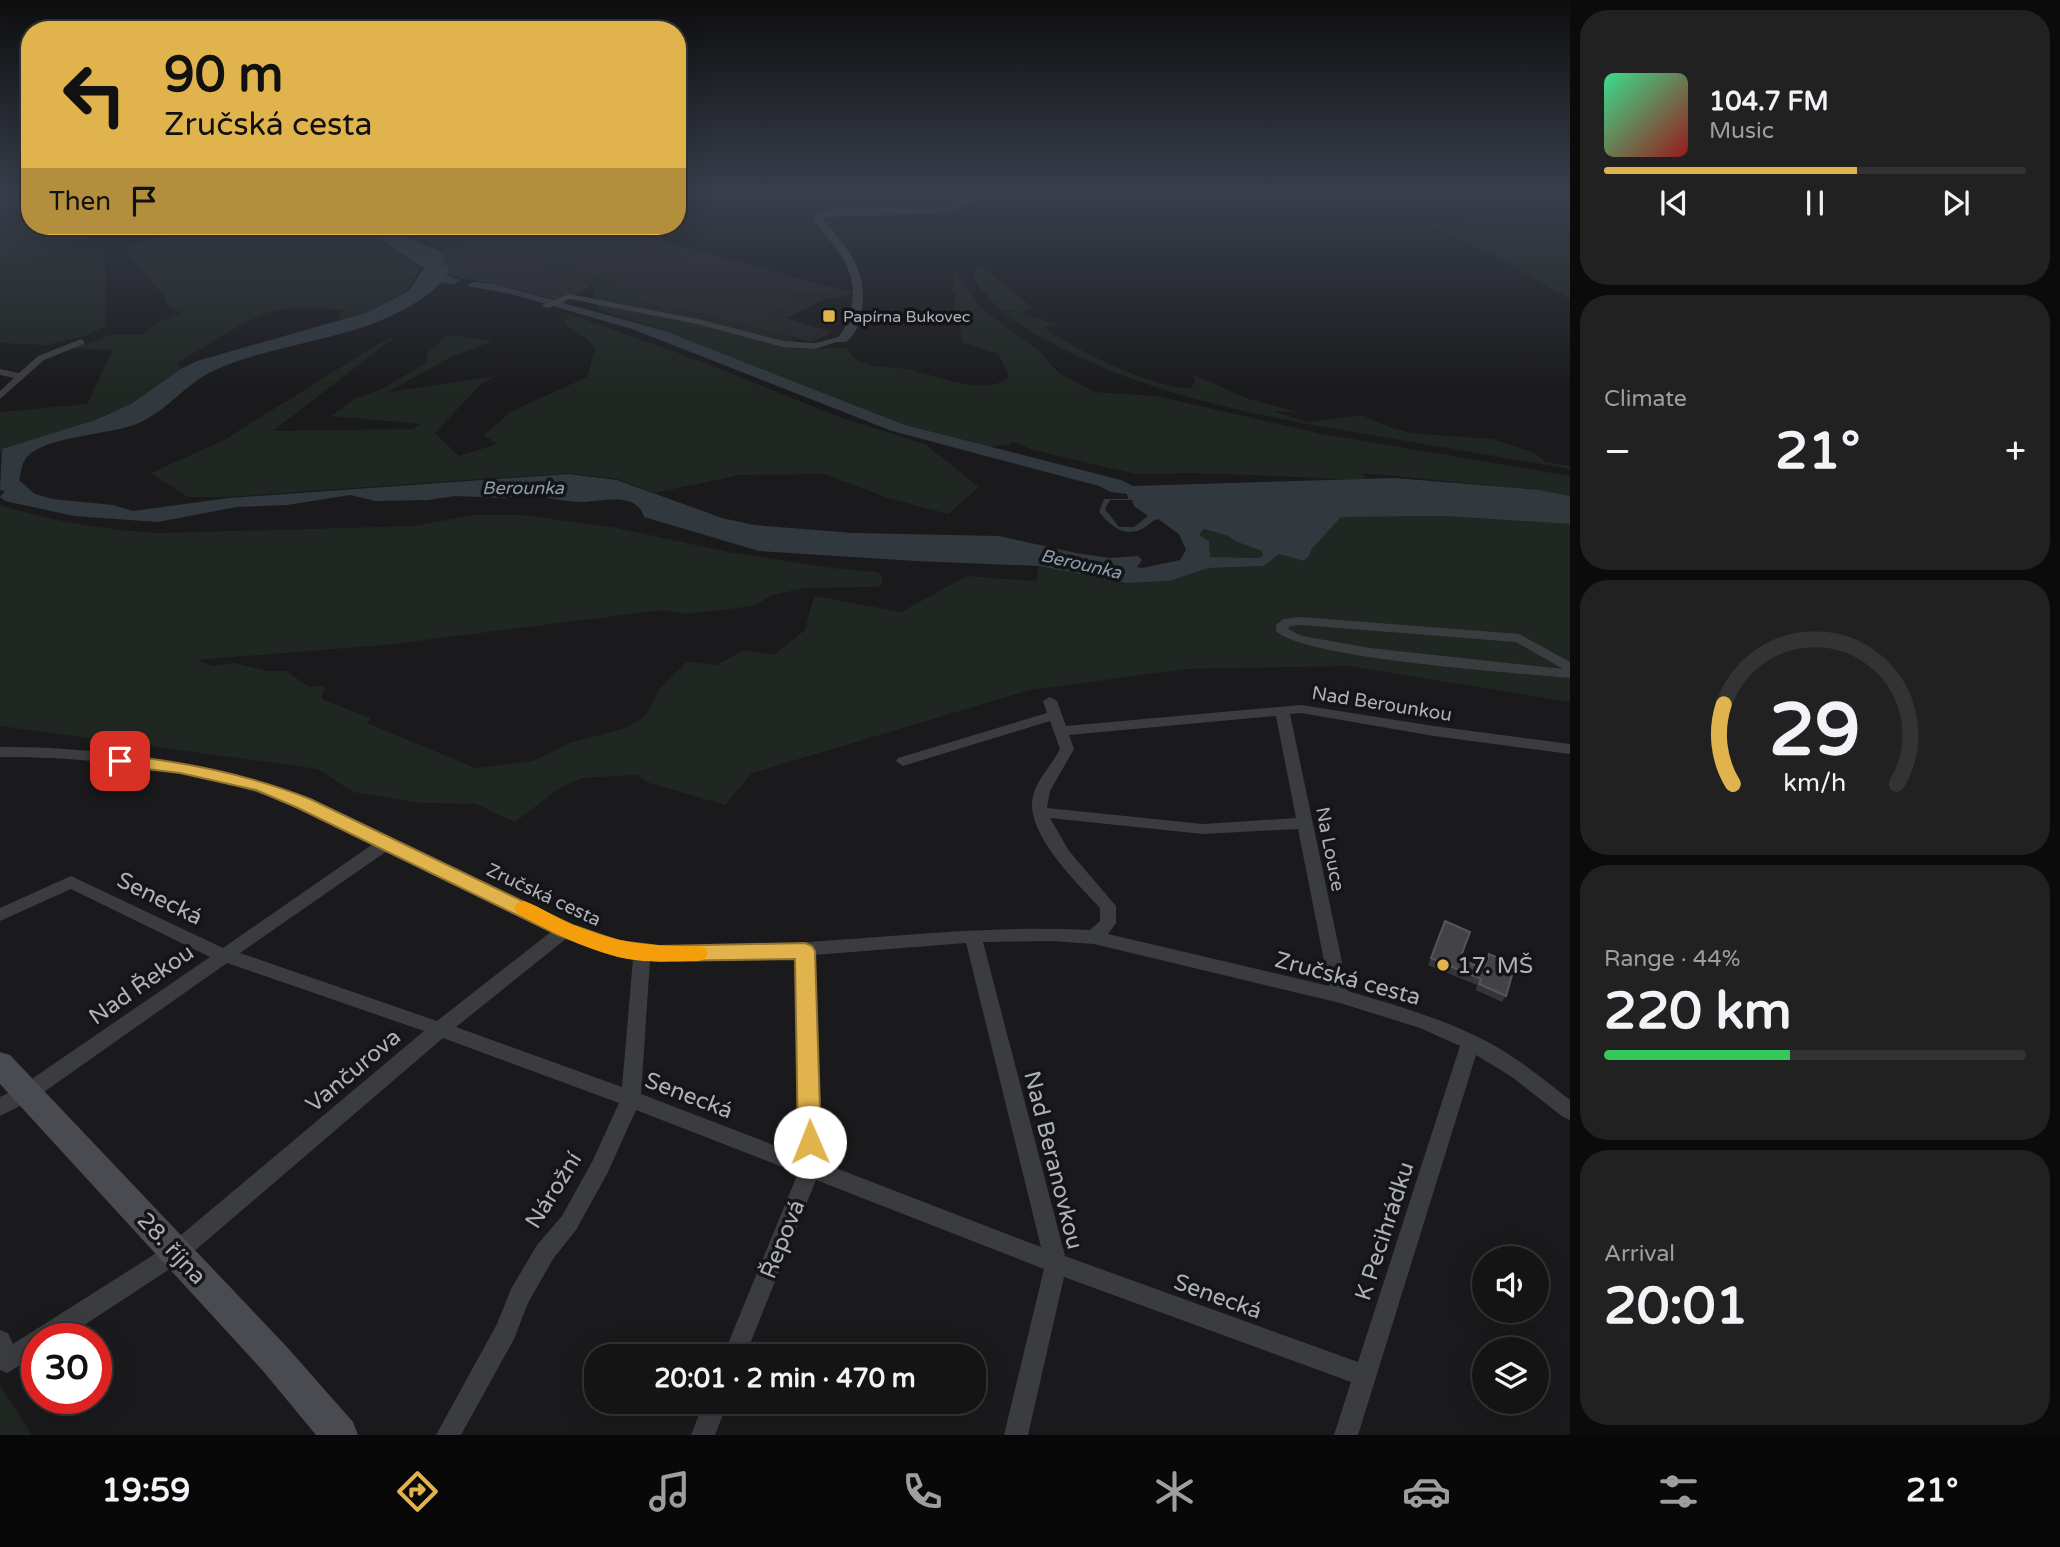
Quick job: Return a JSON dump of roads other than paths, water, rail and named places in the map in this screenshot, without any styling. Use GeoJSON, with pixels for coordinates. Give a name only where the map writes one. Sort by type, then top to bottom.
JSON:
{"type":"FeatureCollection","features":[{"type":"Feature","properties":{"kind":"main road","name":"28. října"},"geometry":{"type":"LineString","coordinates":[[0,1064],[14,1100],[177,1252],[340,1435]]}},
{"type":"Feature","properties":{"kind":"street"},"geometry":{"type":"LineString","coordinates":[[545,306],[569,296],[795,346],[815,346],[842,339],[850,333],[861,296],[849,258]]}},
{"type":"Feature","properties":{"kind":"street"},"geometry":{"type":"LineString","coordinates":[[0,396],[41,358],[81,342]]}},
{"type":"Feature","properties":{"kind":"street"},"geometry":{"type":"LineString","coordinates":[[0,372],[19,376]]}},
{"type":"Feature","properties":{"kind":"street"},"geometry":{"type":"LineString","coordinates":[[1570,668],[1519,638],[1301,621],[1282,625],[1282,631],[1287,636],[1331,647],[1570,674]]}},
{"type":"Feature","properties":{"kind":"street"},"geometry":{"type":"LineString","coordinates":[[902,761],[1053,708],[1067,749],[1060,766],[1040,796],[1039,812],[1046,829],[1108,906],[1108,923],[1094,937]]}},
{"type":"Feature","properties":{"kind":"street","name":"Nad Berounkou"},"geometry":{"type":"LineString","coordinates":[[1063,732],[1301,709],[1434,731],[1570,749]]}},
{"type":"Feature","properties":{"kind":"street","name":"Na Louce"},"geometry":{"type":"LineString","coordinates":[[1282,711],[1340,996]]}},
{"type":"Feature","properties":{"kind":"street","name":"Zručská cesta"},"geometry":{"type":"LineString","coordinates":[[0,752],[130,762],[218,774],[282,794],[565,930],[597,942],[642,953],[805,951],[972,937],[1052,934],[1094,937],[1340,996],[1425,1022],[1471,1042],[1519,1071],[1570,1111]]}},
{"type":"Feature","properties":{"kind":"street"},"geometry":{"type":"LineString","coordinates":[[1039,812],[1203,829],[1304,822]]}},
{"type":"Feature","properties":{"kind":"street","name":"Nad Řekou"},"geometry":{"type":"LineString","coordinates":[[14,1100],[386,843]]}},
{"type":"Feature","properties":{"kind":"street","name":"Senecká"},"geometry":{"type":"LineString","coordinates":[[0,915],[71,882],[226,956],[440,1029],[631,1099],[1056,1263],[1365,1376]]}},
{"type":"Feature","properties":{"kind":"street","name":"Vančurova"},"geometry":{"type":"LineString","coordinates":[[67,1323],[177,1252],[440,1029],[565,930]]}},
{"type":"Feature","properties":{"kind":"street","name":"Nad Beranovkou"},"geometry":{"type":"LineString","coordinates":[[972,937],[1056,1263],[1016,1435]]}},
{"type":"Feature","properties":{"kind":"street","name":"Řepová"},"geometry":{"type":"LineString","coordinates":[[739,1344],[810,1169],[805,951]]}},
{"type":"Feature","properties":{"kind":"street","name":"Nárožní"},"geometry":{"type":"LineString","coordinates":[[447,1435],[506,1331],[545,1252],[569,1223],[600,1167],[631,1099],[642,953]]}},
{"type":"Feature","properties":{"kind":"street","name":"K Pecihrádku"},"geometry":{"type":"LineString","coordinates":[[1346,1435],[1471,1042]]}},
{"type":"Feature","properties":{"kind":"street"},"geometry":{"type":"LineString","coordinates":[[4,1351],[21,1346]]}},
{"type":"Feature","properties":{"kind":"street"},"geometry":{"type":"LineString","coordinates":[[702,1435],[711,1414]]}},
{"type":"Feature","properties":{"kind":"water","name":"Berounka"},"geometry":{"type":"Polygon","coordinates":[[[409,258],[443,258],[449,270],[446,275],[460,280],[454,283],[443,281],[419,301],[392,316],[363,327],[272,351],[213,371],[139,423],[45,446],[25,460],[19,480],[35,494],[53,499],[113,505],[133,511],[229,498],[568,474],[617,480],[722,518],[754,525],[854,533],[999,536],[1110,558],[1138,556],[1142,560],[1137,567],[1142,568],[1180,560],[1186,550],[1179,534],[1158,519],[1144,528],[1130,532],[1118,529],[1108,522],[1099,512],[1104,499],[1128,499],[1127,494],[1111,492],[1099,486],[892,431],[632,329],[511,294],[467,286],[474,282],[494,284],[665,331],[905,425],[1121,480],[1133,486],[1395,478],[1540,490],[1570,496],[1570,524],[1444,516],[1341,517],[1304,561],[1279,554],[1264,566],[1209,568],[1169,581],[1126,583],[1039,566],[759,551],[644,517],[640,509],[627,501],[573,501],[539,496],[538,492],[503,498],[455,496],[428,500],[375,501],[350,495],[287,505],[237,507],[158,522],[74,516],[5,501],[0,497],[5,491],[0,490],[2,449],[95,420],[131,404],[182,368],[197,361],[368,312],[409,291],[424,268],[409,258]],[[1110,500],[1105,509],[1119,527],[1134,527],[1148,516],[1134,506],[1132,500],[1110,500]],[[1204,529],[1199,535],[1209,541],[1210,557],[1263,556],[1262,551],[1204,529]]]}},
{"type":"Feature","properties":{"kind":"waterway"},"geometry":{"type":"LineString","coordinates":[[447,280],[444,282],[454,283]]}},
{"type":"Feature","properties":{"kind":"place","name":"Papírna Bukovec"},"geometry":{"type":"Point","coordinates":[829,316]}},
{"type":"Feature","properties":{"kind":"place","name":"17. MŠ"},"geometry":{"type":"Point","coordinates":[1443,965]}}]}
